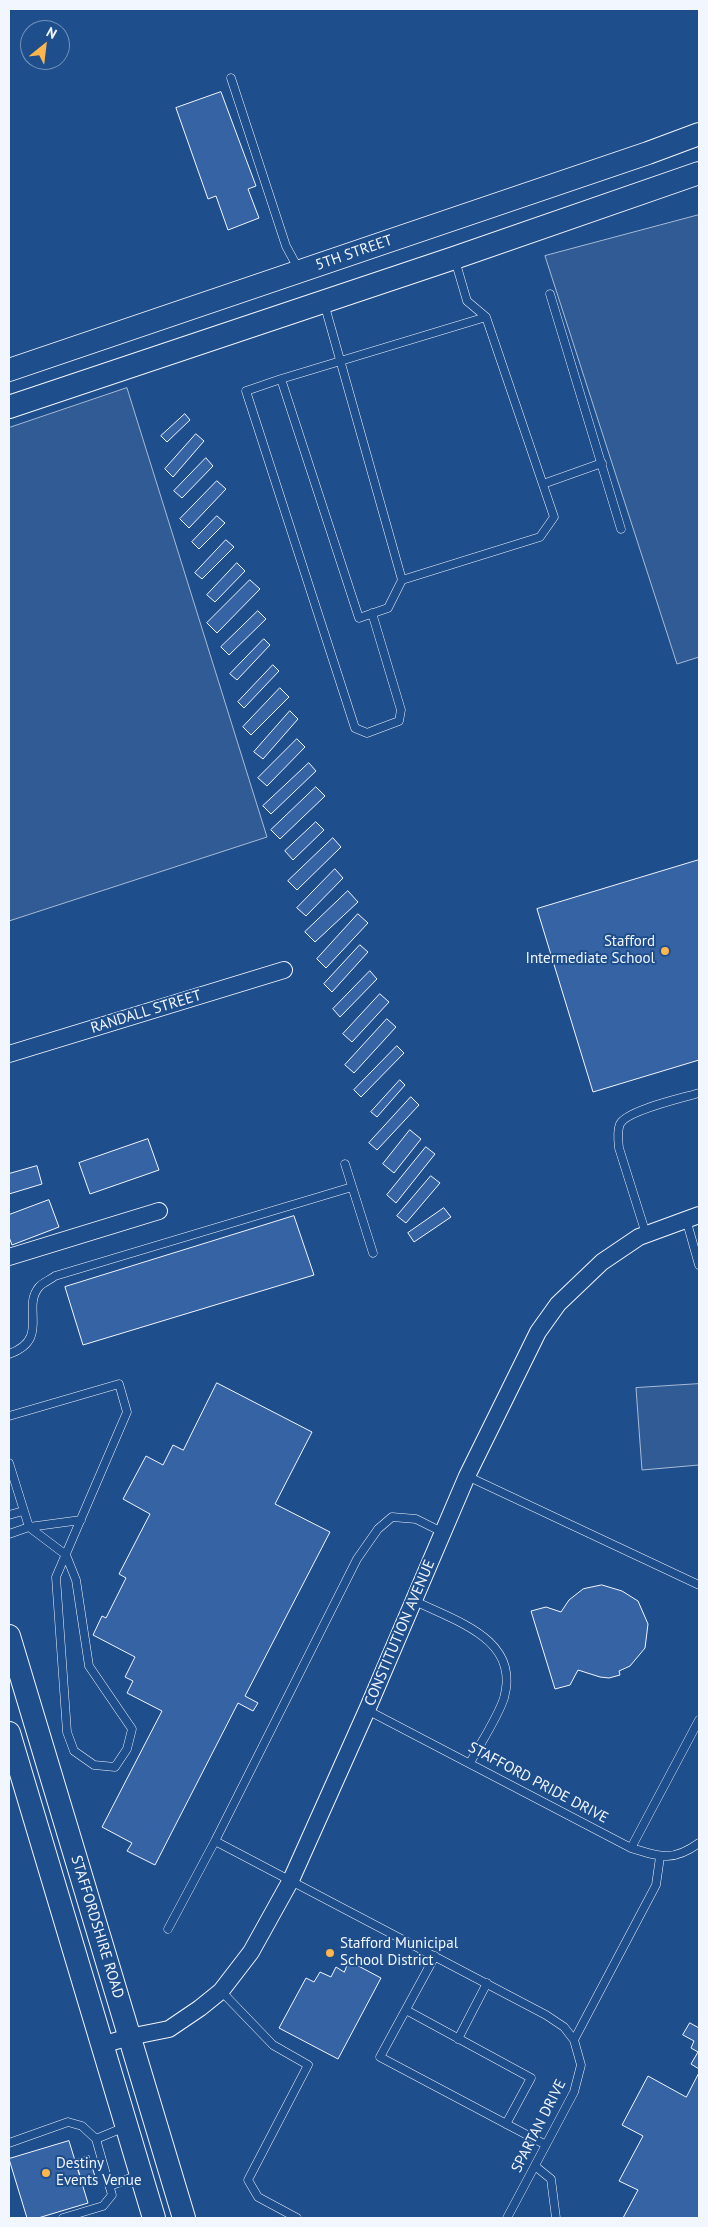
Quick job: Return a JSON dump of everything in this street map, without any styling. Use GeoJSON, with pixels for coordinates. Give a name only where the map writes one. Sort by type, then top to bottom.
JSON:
{"type":"FeatureCollection","features":[{"type":"Feature","properties":{"kind":"main road","name":"5TH STREET"},"geometry":{"type":"LineString","coordinates":[[9,370],[699,134]]}},
{"type":"Feature","properties":{"kind":"main road"},"geometry":{"type":"LineString","coordinates":[[9,407],[454,258],[699,173]]}},
{"type":"Feature","properties":{"kind":"main road"},"geometry":{"type":"LineString","coordinates":[[440,224],[454,258]]}},
{"type":"Feature","properties":{"kind":"main road"},"geometry":{"type":"LineString","coordinates":[[300,272],[324,302]]}},
{"type":"Feature","properties":{"kind":"main road"},"geometry":{"type":"LineString","coordinates":[[110,336],[122,369]]}},
{"type":"Feature","properties":{"kind":"main road","name":"STAFFORDSHIRE ROAD"},"geometry":{"type":"LineString","coordinates":[[9,1636],[184,2218]]}},
{"type":"Feature","properties":{"kind":"main road","name":"STAFFORDSHIRE ROAD"},"geometry":{"type":"LineString","coordinates":[[9,1733],[154,2218]]}},
{"type":"Feature","properties":{"kind":"street","name":"RANDALL STREET"},"geometry":{"type":"LineString","coordinates":[[9,1054],[284,970]]}},
{"type":"Feature","properties":{"kind":"street"},"geometry":{"type":"LineString","coordinates":[[9,1257],[159,1211]]}},
{"type":"Feature","properties":{"kind":"street","name":"CONSTITUTION AVENUE"},"geometry":{"type":"LineString","coordinates":[[102,2045],[168,2029],[200,2008],[221,1991],[252,1952],[291,1880],[367,1710],[467,1476],[538,1332],[558,1304],[602,1262],[646,1234],[693,1217]]}},
{"type":"Feature","properties":{"kind":"lane"},"geometry":{"type":"LineString","coordinates":[[230,78],[286,246],[300,272]]}},
{"type":"Feature","properties":{"kind":"lane"},"geometry":{"type":"LineString","coordinates":[[402,580],[540,537],[554,516],[486,316],[467,301],[454,258]]}},
{"type":"Feature","properties":{"kind":"lane"},"geometry":{"type":"LineString","coordinates":[[550,294],[622,529]]}},
{"type":"Feature","properties":{"kind":"lane"},"geometry":{"type":"LineString","coordinates":[[282,378],[359,618],[388,608],[402,580],[339,362],[337,345],[324,302]]}},
{"type":"Feature","properties":{"kind":"lane"},"geometry":{"type":"LineString","coordinates":[[372,613],[401,710],[399,721],[367,733],[355,728],[246,391],[282,378],[486,316]]}},
{"type":"Feature","properties":{"kind":"lane"},"geometry":{"type":"LineString","coordinates":[[543,484],[602,463]]}},
{"type":"Feature","properties":{"kind":"lane"},"geometry":{"type":"LineString","coordinates":[[646,1234],[619,1148],[620,1124],[630,1115],[699,1093]]}},
{"type":"Feature","properties":{"kind":"lane"},"geometry":{"type":"LineString","coordinates":[[345,1164],[373,1253]]}},
{"type":"Feature","properties":{"kind":"lane"},"geometry":{"type":"LineString","coordinates":[[9,1354],[20,1350],[29,1339],[35,1324],[33,1304],[38,1288],[55,1276],[352,1187]]}},
{"type":"Feature","properties":{"kind":"lane"},"geometry":{"type":"LineString","coordinates":[[693,1217],[699,1265]]}},
{"type":"Feature","properties":{"kind":"lane"},"geometry":{"type":"LineString","coordinates":[[9,1416],[119,1384],[127,1412],[81,1520],[66,1555],[56,1578],[67,1732],[74,1751],[94,1765],[115,1767],[127,1749],[132,1729],[89,1666],[76,1580],[66,1555],[29,1527],[9,1463]]}},
{"type":"Feature","properties":{"kind":"lane"},"geometry":{"type":"LineString","coordinates":[[467,1476],[699,1585]]}},
{"type":"Feature","properties":{"kind":"lane"},"geometry":{"type":"LineString","coordinates":[[9,1515],[23,1511]]}},
{"type":"Feature","properties":{"kind":"lane"},"geometry":{"type":"LineString","coordinates":[[168,1930],[357,1559],[378,1529],[392,1517],[416,1518],[442,1532]]}},
{"type":"Feature","properties":{"kind":"lane"},"geometry":{"type":"LineString","coordinates":[[9,1534],[29,1527],[81,1520]]}},
{"type":"Feature","properties":{"kind":"lane"},"geometry":{"type":"LineString","coordinates":[[413,1600],[487,1637],[502,1656],[507,1678],[504,1699],[470,1763]]}},
{"type":"Feature","properties":{"kind":"lane","name":"STAFFORD PRIDE DRIVE"},"geometry":{"type":"LineString","coordinates":[[367,1710],[631,1848],[660,1857],[685,1853],[699,1843]]}},
{"type":"Feature","properties":{"kind":"lane"},"geometry":{"type":"LineString","coordinates":[[631,1848],[699,1720]]}},
{"type":"Feature","properties":{"kind":"lane","name":"SPARTAN DRIVE"},"geometry":{"type":"LineString","coordinates":[[214,1841],[487,1983],[564,2027],[574,2040],[581,2065],[574,2092],[507,2218]]}},
{"type":"Feature","properties":{"kind":"lane"},"geometry":{"type":"LineString","coordinates":[[574,2040],[656,1885],[660,1857]]}},
{"type":"Feature","properties":{"kind":"lane"},"geometry":{"type":"LineString","coordinates":[[435,1956],[380,2057],[546,2145]]}},
{"type":"Feature","properties":{"kind":"lane"},"geometry":{"type":"LineString","coordinates":[[458,2039],[487,1983]]}},
{"type":"Feature","properties":{"kind":"lane"},"geometry":{"type":"LineString","coordinates":[[221,1991],[273,2045],[308,2065],[248,2180],[258,2198],[298,2218]]}},
{"type":"Feature","properties":{"kind":"lane"},"geometry":{"type":"LineString","coordinates":[[406,2010],[531,2078],[506,2124]]}},
{"type":"Feature","properties":{"kind":"lane"},"geometry":{"type":"LineString","coordinates":[[9,2143],[68,2122],[82,2126],[96,2139],[112,2195],[103,2206],[63,2218]]}},
{"type":"Feature","properties":{"kind":"lane"},"geometry":{"type":"LineString","coordinates":[[96,2139],[126,2126]]}},
{"type":"Feature","properties":{"kind":"lane"},"geometry":{"type":"LineString","coordinates":[[535,2166],[551,2179],[556,2218]]}},
{"type":"Feature","properties":{"kind":"lane"},"geometry":{"type":"LineString","coordinates":[[110,2186],[141,2174]]}},
{"type":"Feature","properties":{"kind":"shaded area"},"geometry":{"type":"Polygon","coordinates":[[[699,215],[699,657],[677,664],[545,256],[699,215]]]}},
{"type":"Feature","properties":{"kind":"shaded area"},"geometry":{"type":"Polygon","coordinates":[[[127,388],[267,837],[9,921],[9,428],[127,388]]]}},
{"type":"Feature","properties":{"kind":"shaded area"},"geometry":{"type":"Polygon","coordinates":[[[699,1384],[699,1465],[642,1470],[636,1388],[699,1384]]]}},
{"type":"Feature","properties":{"kind":"building"},"geometry":{"type":"Polygon","coordinates":[[[221,92],[256,186],[248,189],[259,218],[228,230],[216,196],[208,199],[176,108],[221,92]]]}},
{"type":"Feature","properties":{"kind":"building"},"geometry":{"type":"Polygon","coordinates":[[[185,414],[190,420],[167,442],[161,436],[185,414]]]}},
{"type":"Feature","properties":{"kind":"building"},"geometry":{"type":"Polygon","coordinates":[[[196,434],[204,441],[173,477],[165,469],[196,434]]]}},
{"type":"Feature","properties":{"kind":"building"},"geometry":{"type":"Polygon","coordinates":[[[206,458],[213,466],[182,498],[174,491],[206,458]]]}},
{"type":"Feature","properties":{"kind":"building"},"geometry":{"type":"Polygon","coordinates":[[[217,481],[226,489],[189,528],[180,519],[217,481]]]}},
{"type":"Feature","properties":{"kind":"building"},"geometry":{"type":"Polygon","coordinates":[[[217,516],[225,523],[199,549],[192,542],[217,516]]]}},
{"type":"Feature","properties":{"kind":"building"},"geometry":{"type":"Polygon","coordinates":[[[226,540],[234,547],[202,579],[195,573],[226,540]]]}},
{"type":"Feature","properties":{"kind":"building"},"geometry":{"type":"Polygon","coordinates":[[[237,563],[245,571],[215,602],[207,595],[237,563]]]}},
{"type":"Feature","properties":{"kind":"building"},"geometry":{"type":"Polygon","coordinates":[[[250,580],[260,589],[217,633],[207,623],[250,580]]]}},
{"type":"Feature","properties":{"kind":"building"},"geometry":{"type":"Polygon","coordinates":[[[258,611],[266,619],[229,655],[221,647],[258,611]]]}},
{"type":"Feature","properties":{"kind":"building"},"geometry":{"type":"Polygon","coordinates":[[[264,639],[270,645],[237,680],[230,674],[264,639]]]}},
{"type":"Feature","properties":{"kind":"building"},"geometry":{"type":"Polygon","coordinates":[[[273,665],[279,671],[244,708],[238,702],[273,665]]]}},
{"type":"Feature","properties":{"kind":"building"},"geometry":{"type":"Polygon","coordinates":[[[280,688],[289,697],[251,735],[243,727],[280,688]]]}},
{"type":"Feature","properties":{"kind":"building"},"geometry":{"type":"Polygon","coordinates":[[[290,711],[298,719],[263,759],[254,752],[290,711]]]}},
{"type":"Feature","properties":{"kind":"building"},"geometry":{"type":"Polygon","coordinates":[[[297,739],[305,747],[267,786],[258,778],[297,739]]]}},
{"type":"Feature","properties":{"kind":"building"},"geometry":{"type":"Polygon","coordinates":[[[309,763],[316,771],[271,814],[263,806],[309,763]]]}},
{"type":"Feature","properties":{"kind":"building"},"geometry":{"type":"Polygon","coordinates":[[[316,787],[325,796],[280,839],[271,830],[316,787]]]}},
{"type":"Feature","properties":{"kind":"building"},"geometry":{"type":"Polygon","coordinates":[[[316,822],[324,830],[293,860],[285,851],[316,822]]]}},
{"type":"Feature","properties":{"kind":"building"},"geometry":{"type":"Polygon","coordinates":[[[333,838],[341,847],[297,890],[288,881],[333,838]]]}},
{"type":"Feature","properties":{"kind":"building"},"geometry":{"type":"Polygon","coordinates":[[[699,860],[699,1060],[593,1092],[537,909],[699,860]]]}},
{"type":"Feature","properties":{"kind":"building"},"geometry":{"type":"Polygon","coordinates":[[[335,869],[343,878],[306,916],[297,908],[335,869]]]}},
{"type":"Feature","properties":{"kind":"building"},"geometry":{"type":"Polygon","coordinates":[[[348,891],[358,902],[315,942],[305,932],[348,891]]]}},
{"type":"Feature","properties":{"kind":"building"},"geometry":{"type":"Polygon","coordinates":[[[358,914],[368,923],[326,968],[317,959],[358,914]]]}},
{"type":"Feature","properties":{"kind":"building"},"geometry":{"type":"Polygon","coordinates":[[[360,945],[368,952],[332,992],[324,984],[360,945]]]}},
{"type":"Feature","properties":{"kind":"building"},"geometry":{"type":"Polygon","coordinates":[[[370,971],[377,979],[340,1017],[333,1009],[370,971]]]}},
{"type":"Feature","properties":{"kind":"building"},"geometry":{"type":"Polygon","coordinates":[[[380,994],[389,1002],[352,1042],[343,1034],[380,994]]]}},
{"type":"Feature","properties":{"kind":"building"},"geometry":{"type":"Polygon","coordinates":[[[387,1019],[396,1027],[354,1073],[345,1065],[387,1019]]]}},
{"type":"Feature","properties":{"kind":"building"},"geometry":{"type":"Polygon","coordinates":[[[397,1046],[404,1053],[361,1097],[354,1090],[397,1046]]]}},
{"type":"Feature","properties":{"kind":"building"},"geometry":{"type":"Polygon","coordinates":[[[400,1080],[405,1085],[377,1117],[371,1112],[400,1080]]]}},
{"type":"Feature","properties":{"kind":"building"},"geometry":{"type":"Polygon","coordinates":[[[411,1097],[419,1105],[377,1150],[369,1143],[411,1097]]]}},
{"type":"Feature","properties":{"kind":"building"},"geometry":{"type":"Polygon","coordinates":[[[410,1130],[421,1139],[394,1173],[383,1164],[410,1130]]]}},
{"type":"Feature","properties":{"kind":"building"},"geometry":{"type":"Polygon","coordinates":[[[148,1139],[159,1170],[90,1194],[79,1163],[148,1139]]]}},
{"type":"Feature","properties":{"kind":"building"},"geometry":{"type":"Polygon","coordinates":[[[426,1147],[435,1154],[396,1203],[387,1195],[426,1147]]]}},
{"type":"Feature","properties":{"kind":"building"},"geometry":{"type":"Polygon","coordinates":[[[37,1166],[42,1184],[9,1194],[9,1174],[37,1166]]]}},
{"type":"Feature","properties":{"kind":"building"},"geometry":{"type":"Polygon","coordinates":[[[431,1176],[440,1183],[406,1223],[397,1216],[431,1176]]]}},
{"type":"Feature","properties":{"kind":"building"},"geometry":{"type":"Polygon","coordinates":[[[49,1200],[59,1227],[12,1245],[9,1237],[9,1215],[49,1200]]]}},
{"type":"Feature","properties":{"kind":"building"},"geometry":{"type":"Polygon","coordinates":[[[444,1208],[451,1217],[414,1242],[408,1233],[444,1208]]]}},
{"type":"Feature","properties":{"kind":"building"},"geometry":{"type":"Polygon","coordinates":[[[294,1216],[314,1275],[83,1345],[65,1287],[294,1216]]]}},
{"type":"Feature","properties":{"kind":"building"},"geometry":{"type":"Polygon","coordinates":[[[217,1383],[312,1432],[275,1504],[330,1532],[245,1696],[258,1703],[253,1711],[238,1703],[155,1865],[127,1851],[132,1843],[102,1827],[162,1711],[127,1693],[133,1681],[125,1677],[135,1657],[93,1635],[102,1616],[106,1618],[126,1578],[119,1574],[150,1514],[123,1499],[146,1456],[163,1465],[173,1445],[183,1450],[217,1383]]]}},
{"type":"Feature","properties":{"kind":"building"},"geometry":{"type":"Polygon","coordinates":[[[602,1585],[622,1591],[638,1601],[648,1624],[645,1648],[630,1666],[619,1671],[620,1675],[609,1678],[600,1677],[578,1670],[570,1685],[555,1689],[531,1611],[546,1607],[561,1612],[569,1600],[583,1589],[602,1585]]]}},
{"type":"Feature","properties":{"kind":"building"},"geometry":{"type":"Polygon","coordinates":[[[349,1961],[381,1978],[338,2059],[279,2028],[306,1978],[314,1982],[320,1972],[331,1977],[336,1967],[344,1972],[349,1961]]]}},
{"type":"Feature","properties":{"kind":"building"},"geometry":{"type":"Polygon","coordinates":[[[690,2023],[699,2028],[699,2069],[691,2064],[698,2052],[691,2048],[694,2041],[683,2035],[690,2023]]]}},
{"type":"Feature","properties":{"kind":"building"},"geometry":{"type":"Polygon","coordinates":[[[699,2073],[699,2218],[623,2218],[638,2190],[619,2181],[643,2136],[622,2125],[648,2076],[686,2097],[699,2073]]]}},
{"type":"Feature","properties":{"kind":"building","name":"Destiny Events Venue"},"geometry":{"type":"Polygon","coordinates":[[[69,2141],[88,2203],[38,2218],[27,2218],[9,2159],[69,2141]]]}},
{"type":"Feature","properties":{"kind":"building"},"geometry":{"type":"Polygon","coordinates":[[[89,2156],[96,2180],[83,2185],[75,2160],[89,2156]]]}},
{"type":"Feature","properties":{"kind":"place","name":"Stafford Intermediate School"},"geometry":{"type":"Point","coordinates":[665,951]}},
{"type":"Feature","properties":{"kind":"place","name":"Stafford Municipal School District"},"geometry":{"type":"Point","coordinates":[330,1953]}},
{"type":"Feature","properties":{"kind":"place","name":"Destiny Events Venue"},"geometry":{"type":"Point","coordinates":[46,2173]}}]}
